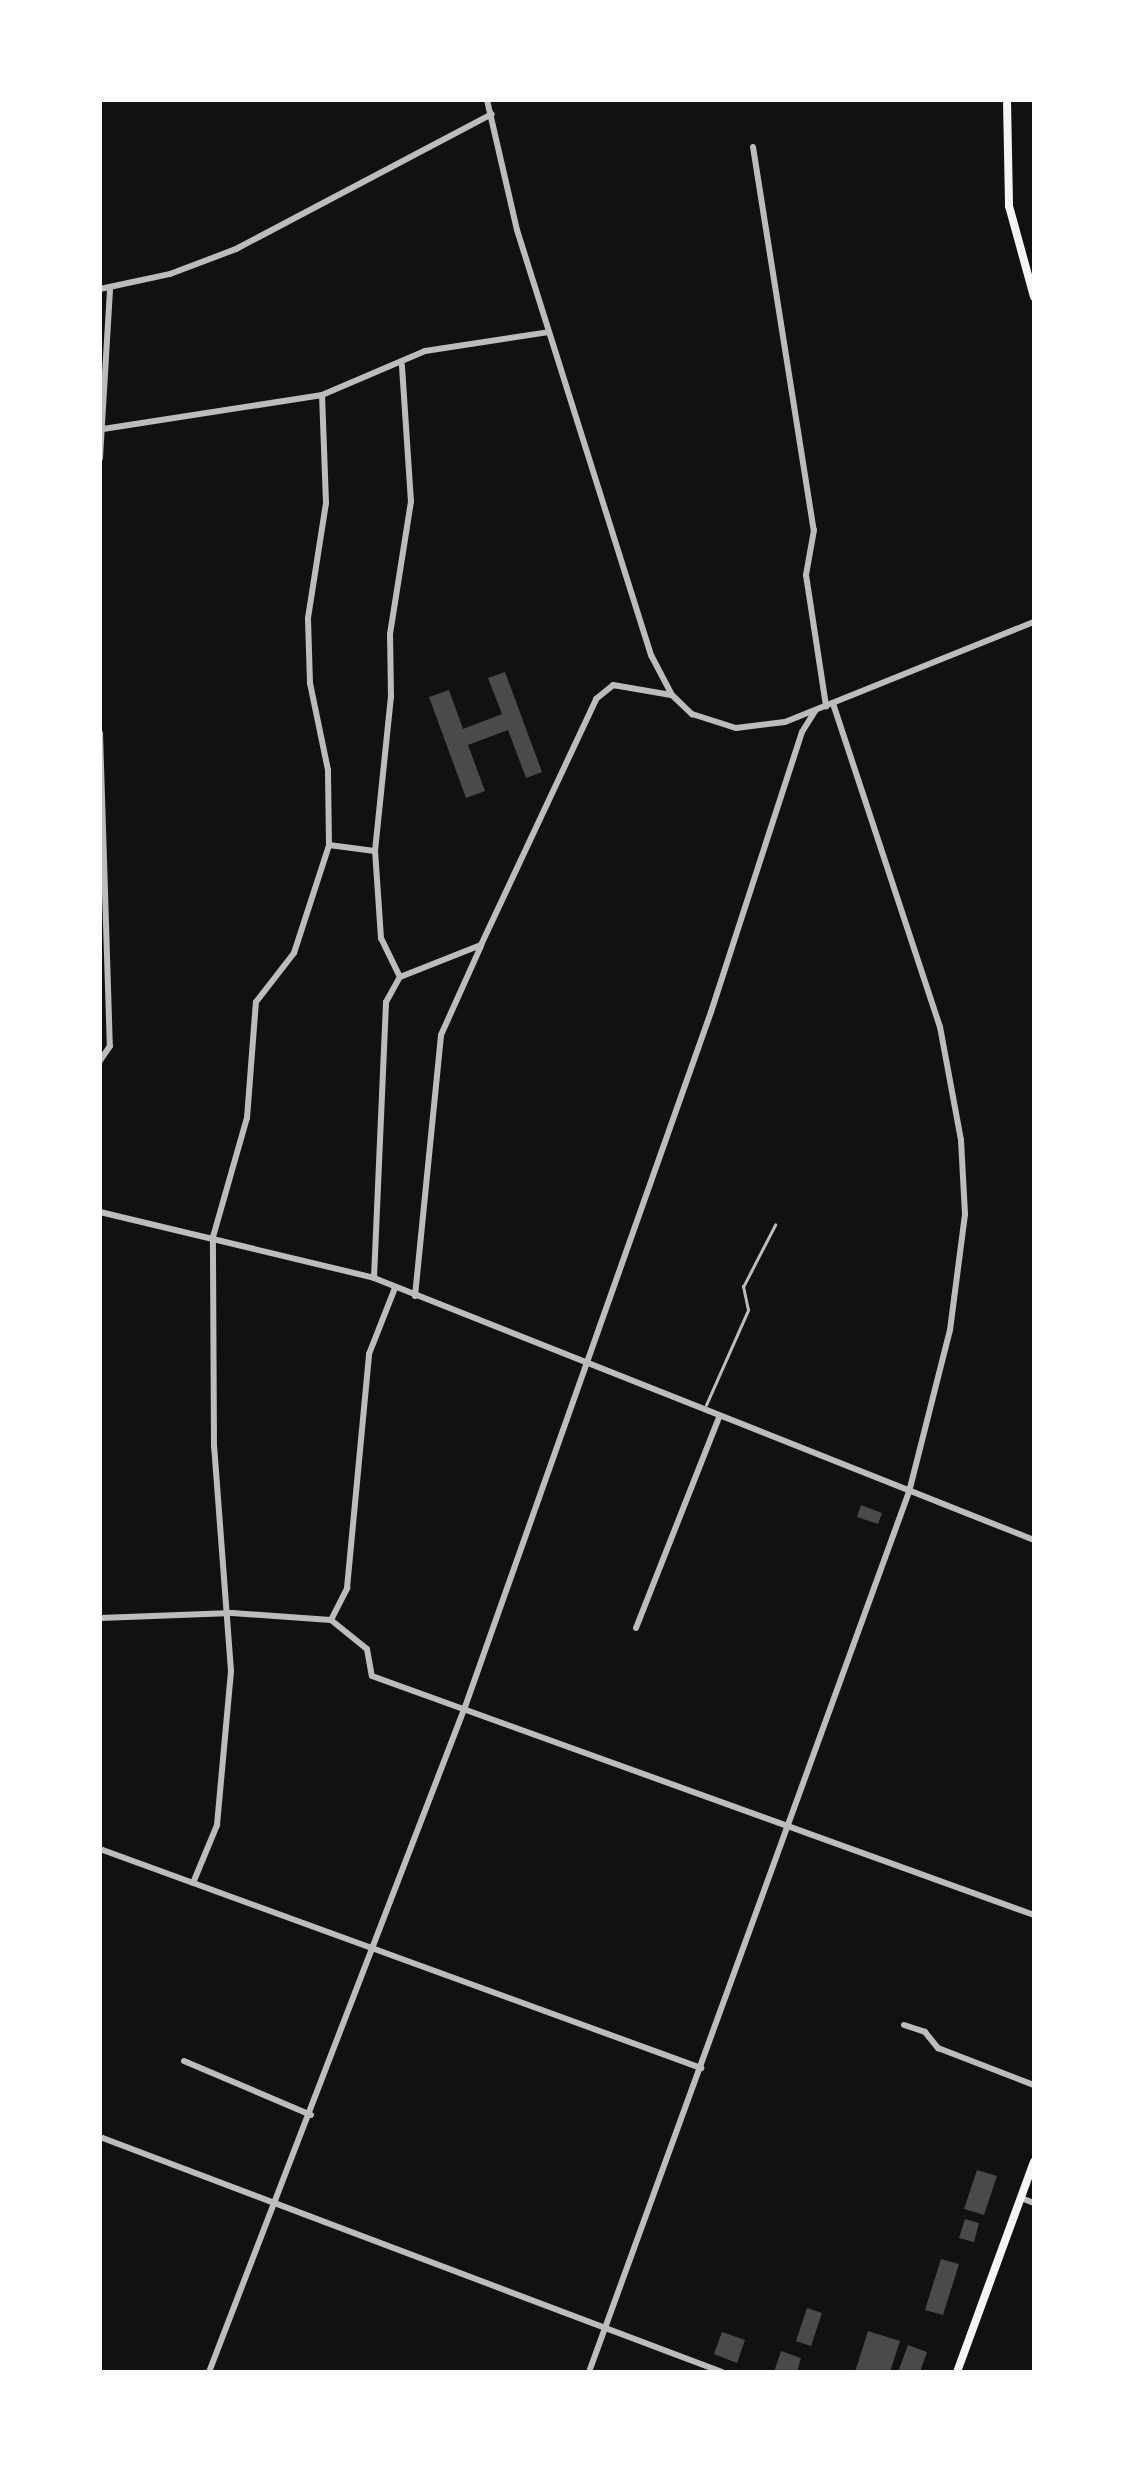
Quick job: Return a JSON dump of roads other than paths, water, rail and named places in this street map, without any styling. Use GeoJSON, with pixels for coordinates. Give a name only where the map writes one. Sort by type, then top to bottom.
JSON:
{"type":"FeatureCollection","features":[{"type":"Feature","properties":{"kind":"main road"},"geometry":{"type":"LineString","coordinates":[[1007,100],[1009,206],[1034,298]]}},
{"type":"Feature","properties":{"kind":"main road"},"geometry":{"type":"LineString","coordinates":[[956,2372],[1034,2162]]}},
{"type":"Feature","properties":{"kind":"street"},"geometry":{"type":"LineString","coordinates":[[487,100],[517,230],[651,655],[672,695],[692,714],[736,728],[761,728],[830,705],[1034,622]]}},
{"type":"Feature","properties":{"kind":"street"},"geometry":{"type":"LineString","coordinates":[[100,289],[236,249],[492,114]]}},
{"type":"Feature","properties":{"kind":"street"},"geometry":{"type":"LineString","coordinates":[[588,2372],[909,1492],[950,1330],[966,1214],[962,1140],[940,1027],[830,705],[806,575],[814,530],[754,147]]}},
{"type":"Feature","properties":{"kind":"street"},"geometry":{"type":"LineString","coordinates":[[100,458],[110,289]]}},
{"type":"Feature","properties":{"kind":"street"},"geometry":{"type":"LineString","coordinates":[[103,429],[322,395],[425,351],[549,332]]}},
{"type":"Feature","properties":{"kind":"street"},"geometry":{"type":"LineString","coordinates":[[400,977],[381,938],[375,851],[391,697],[390,634],[411,502],[402,364]]}},
{"type":"Feature","properties":{"kind":"street"},"geometry":{"type":"LineString","coordinates":[[192,1883],[217,1825],[232,1613],[214,1447],[213,1236],[248,1118],[256,1002],[290,958],[330,845],[328,770],[310,682],[308,618],[326,503],[322,395]]}},
{"type":"Feature","properties":{"kind":"street"},"geometry":{"type":"LineString","coordinates":[[415,1296],[442,1035],[596,699],[613,686],[672,695]]}},
{"type":"Feature","properties":{"kind":"street"},"geometry":{"type":"LineString","coordinates":[[208,2372],[377,1948],[711,1012],[802,732],[816,710]]}},
{"type":"Feature","properties":{"kind":"street"},"geometry":{"type":"LineString","coordinates":[[100,732],[110,1046],[100,1061]]}},
{"type":"Feature","properties":{"kind":"street"},"geometry":{"type":"LineString","coordinates":[[330,845],[375,851]]}},
{"type":"Feature","properties":{"kind":"street"},"geometry":{"type":"LineString","coordinates":[[374,1278],[386,1002],[400,977],[481,944]]}},
{"type":"Feature","properties":{"kind":"street"},"geometry":{"type":"LineString","coordinates":[[100,1212],[213,1236],[374,1278],[1034,1540]]}},
{"type":"Feature","properties":{"kind":"street"},"geometry":{"type":"LineString","coordinates":[[331,1620],[347,1588],[369,1354],[396,1288]]}},
{"type":"Feature","properties":{"kind":"street"},"geometry":{"type":"LineString","coordinates":[[636,1628],[719,1417]]}},
{"type":"Feature","properties":{"kind":"street"},"geometry":{"type":"LineString","coordinates":[[100,1618],[232,1613],[331,1620],[367,1648],[372,1676],[1034,1915]]}},
{"type":"Feature","properties":{"kind":"street"},"geometry":{"type":"LineString","coordinates":[[100,1850],[701,2068]]}},
{"type":"Feature","properties":{"kind":"street"},"geometry":{"type":"LineString","coordinates":[[904,2025],[925,2032],[938,2048],[1034,2084]]}},
{"type":"Feature","properties":{"kind":"street"},"geometry":{"type":"LineString","coordinates":[[184,2061],[311,2115]]}},
{"type":"Feature","properties":{"kind":"street"},"geometry":{"type":"LineString","coordinates":[[100,2137],[273,2206],[722,2372]]}},
{"type":"Feature","properties":{"kind":"street"},"geometry":{"type":"LineString","coordinates":[[1021,2198],[1034,2204]]}},
{"type":"Feature","properties":{"kind":"lane"},"geometry":{"type":"LineString","coordinates":[[703,1411],[748,1310],[742,1286],[775,1225]]}}]}
